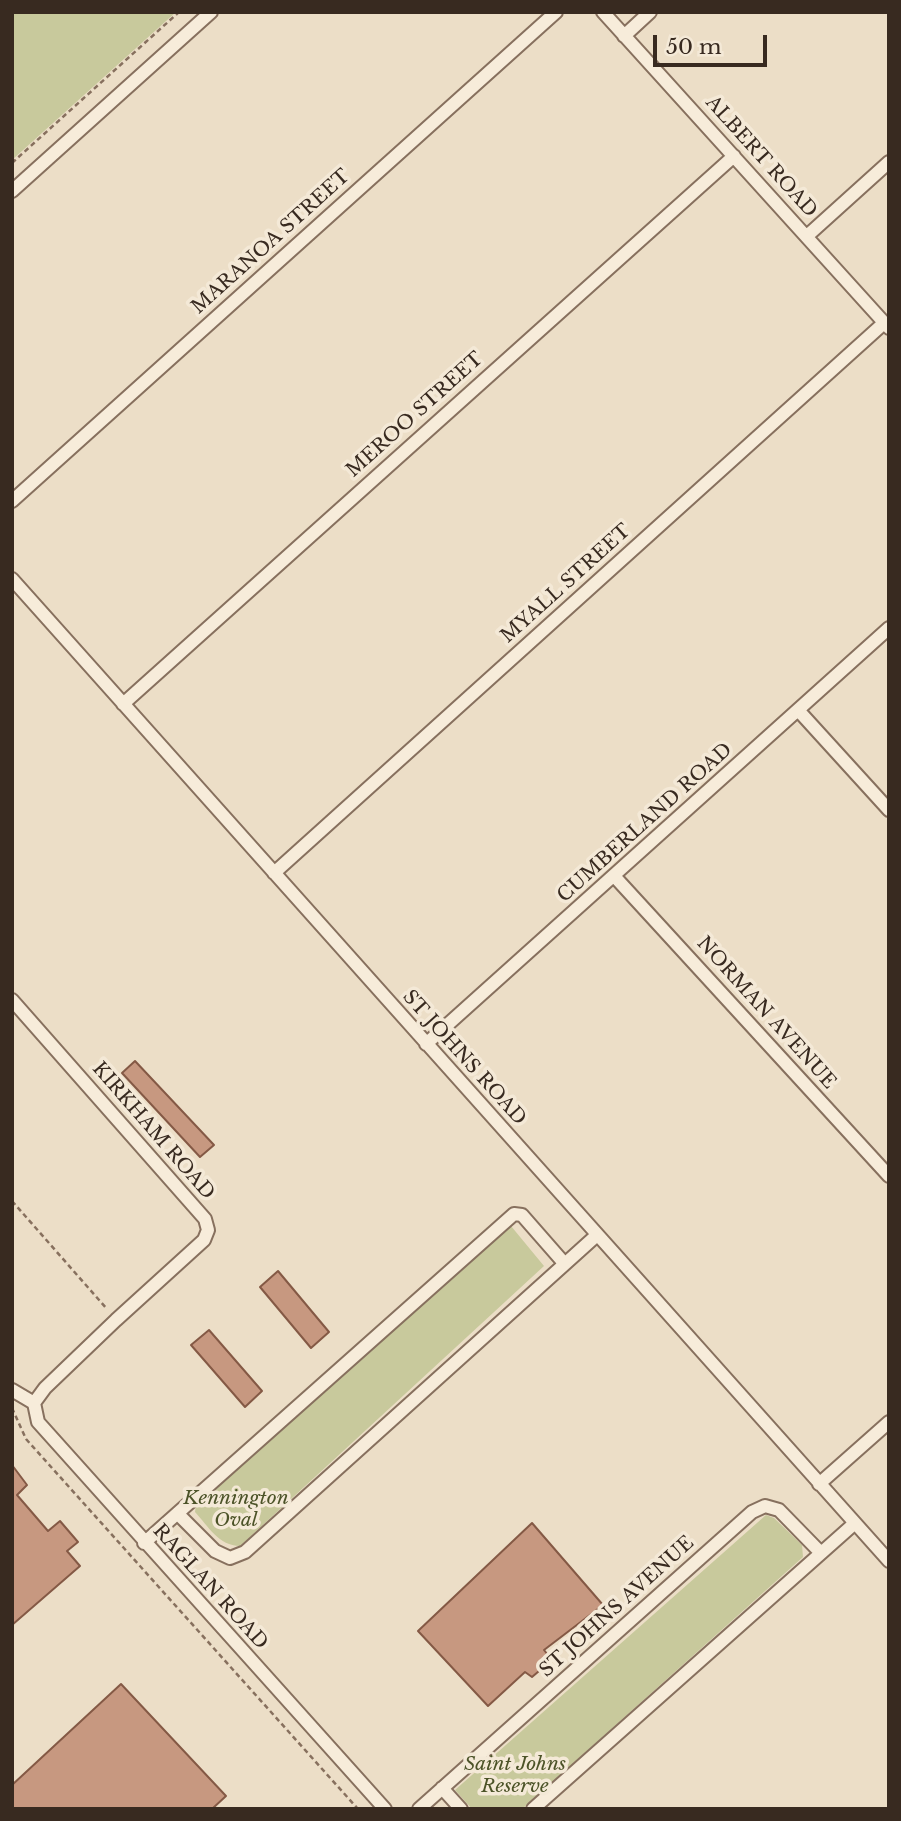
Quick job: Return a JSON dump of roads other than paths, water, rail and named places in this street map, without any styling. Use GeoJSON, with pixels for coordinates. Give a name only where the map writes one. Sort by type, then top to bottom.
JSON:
{"type":"FeatureCollection","features":[{"type":"Feature","properties":{"kind":"street"},"geometry":{"type":"LineString","coordinates":[[12,191],[211,12]]}},
{"type":"Feature","properties":{"kind":"street","name":"MARANOA STREET"},"geometry":{"type":"LineString","coordinates":[[12,501],[556,12]]}},
{"type":"Feature","properties":{"kind":"street","name":"ALBERT ROAD"},"geometry":{"type":"LineString","coordinates":[[603,12],[886,326]]}},
{"type":"Feature","properties":{"kind":"street"},"geometry":{"type":"LineString","coordinates":[[624,36],[650,12]]}},
{"type":"Feature","properties":{"kind":"street","name":"MEROO STREET"},"geometry":{"type":"LineString","coordinates":[[122,704],[734,156]]}},
{"type":"Feature","properties":{"kind":"street"},"geometry":{"type":"LineString","coordinates":[[807,236],[889,162]]}},
{"type":"Feature","properties":{"kind":"street","name":"MYALL STREET"},"geometry":{"type":"LineString","coordinates":[[274,873],[886,326]]}},
{"type":"Feature","properties":{"kind":"street","name":"ST JOHNS ROAD"},"geometry":{"type":"LineString","coordinates":[[12,579],[889,1561]]}},
{"type":"Feature","properties":{"kind":"street","name":"CUMBERLAND ROAD"},"geometry":{"type":"LineString","coordinates":[[426,1044],[889,628]]}},
{"type":"Feature","properties":{"kind":"street"},"geometry":{"type":"LineString","coordinates":[[798,710],[889,810]]}},
{"type":"Feature","properties":{"kind":"street","name":"NORMAN AVENUE"},"geometry":{"type":"LineString","coordinates":[[615,877],[889,1175]]}},
{"type":"Feature","properties":{"kind":"street","name":"KIRKHAM ROAD"},"geometry":{"type":"LineString","coordinates":[[12,1000],[205,1219],[208,1230],[204,1240],[45,1388],[34,1403]]}},
{"type":"Feature","properties":{"kind":"street"},"geometry":{"type":"LineString","coordinates":[[144,1543],[514,1214],[522,1215],[564,1264]]}},
{"type":"Feature","properties":{"kind":"street"},"geometry":{"type":"LineString","coordinates":[[178,1514],[215,1551],[230,1558],[245,1552],[597,1235]]}},
{"type":"Feature","properties":{"kind":"street"},"geometry":{"type":"LineString","coordinates":[[12,1390],[34,1403]]}},
{"type":"Feature","properties":{"kind":"street","name":"RAGLAN ROAD"},"geometry":{"type":"LineString","coordinates":[[34,1403],[38,1422],[385,1809]]}},
{"type":"Feature","properties":{"kind":"street"},"geometry":{"type":"LineString","coordinates":[[819,1484],[889,1422]]}},
{"type":"Feature","properties":{"kind":"street","name":"ST JOHNS AVENUE"},"geometry":{"type":"LineString","coordinates":[[419,1809],[752,1512],[765,1506],[779,1510],[820,1552]]}},
{"type":"Feature","properties":{"kind":"street"},"geometry":{"type":"LineString","coordinates":[[533,1809],[855,1523]]}},
{"type":"Feature","properties":{"kind":"street"},"geometry":{"type":"LineString","coordinates":[[442,1788],[461,1809]]}},
{"type":"Feature","properties":{"kind":"park label","name":"Kennington Oval"},"geometry":{"type":"Point","coordinates":[236,1510]}},
{"type":"Feature","properties":{"kind":"park label","name":"Saint Johns Reserve"},"geometry":{"type":"Point","coordinates":[515,1776]}}]}
